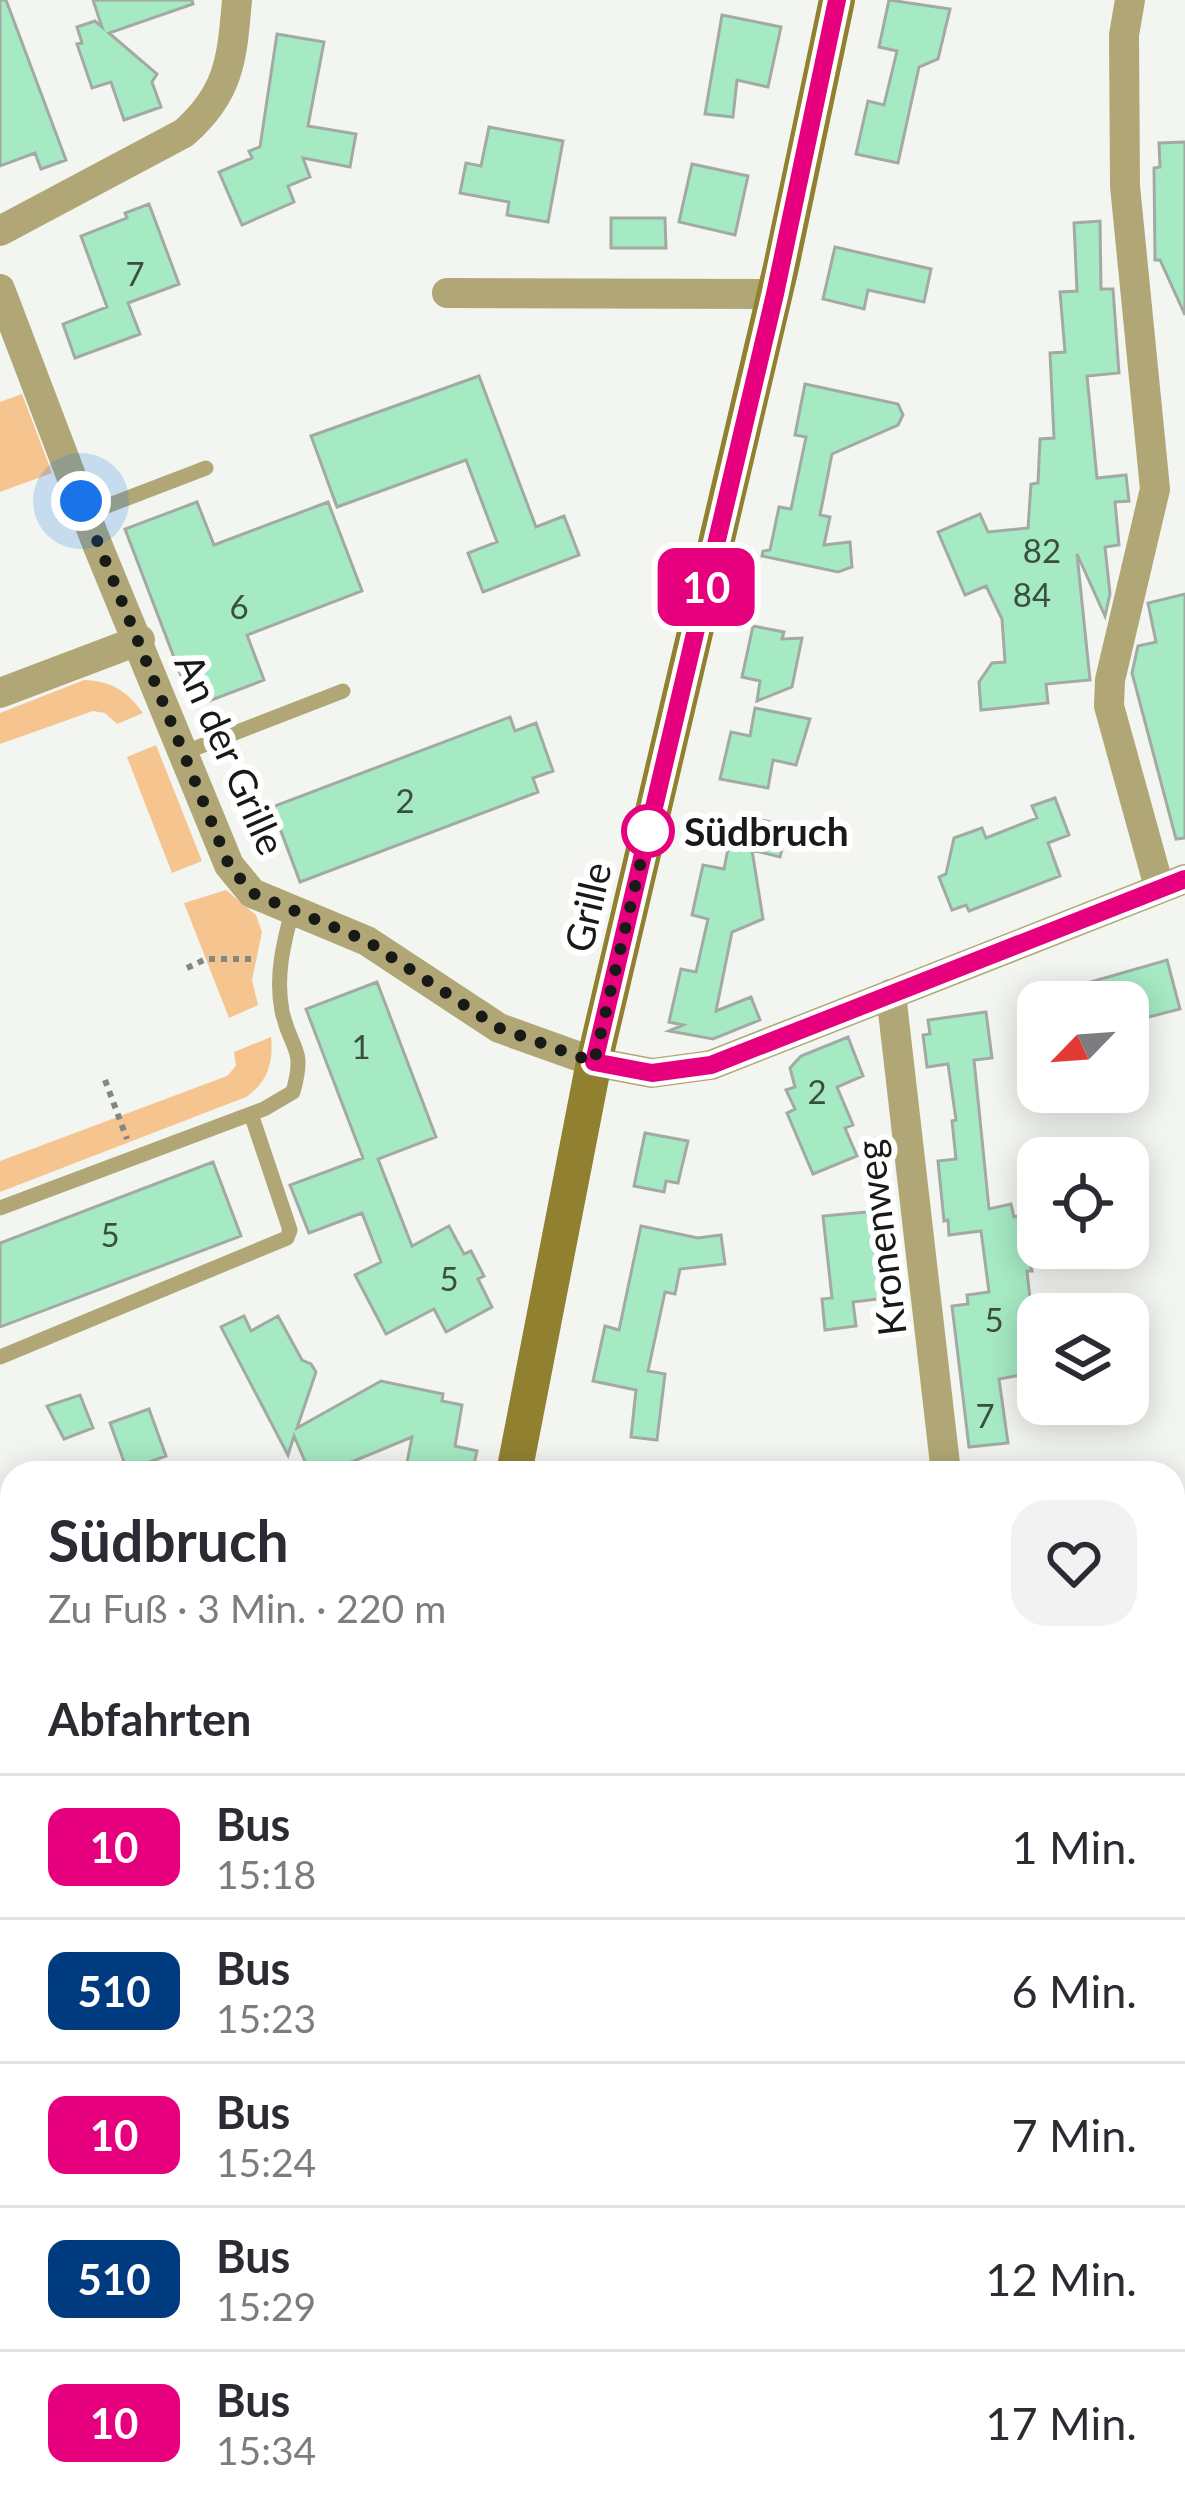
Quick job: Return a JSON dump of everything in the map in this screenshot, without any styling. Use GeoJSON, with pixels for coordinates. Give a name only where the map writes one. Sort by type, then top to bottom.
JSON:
{"type":"FeatureCollection","features":[{"type":"Feature","properties":{"kind":"main road","name":"Grille"},"geometry":{"type":"LineString","coordinates":[[516,1461],[594,1062],[775,294],[837,0]]}},
{"type":"Feature","properties":{"kind":"street"},"geometry":{"type":"LineString","coordinates":[[0,231],[184,133],[207,112],[226,75],[237,0]]}},
{"type":"Feature","properties":{"kind":"street"},"geometry":{"type":"LineString","coordinates":[[594,1062],[652,1073],[711,1065],[1172,883],[1109,706],[1110,680],[1155,489],[1125,186],[1124,35],[1130,0]]}},
{"type":"Feature","properties":{"kind":"street","name":"An der Grille"},"geometry":{"type":"LineString","coordinates":[[0,289],[229,865],[252,893],[367,941],[499,1028],[594,1062]]}},
{"type":"Feature","properties":{"kind":"street"},"geometry":{"type":"LineString","coordinates":[[447,292],[775,294]]}},
{"type":"Feature","properties":{"kind":"street"},"geometry":{"type":"LineString","coordinates":[[0,693],[140,640]]}},
{"type":"Feature","properties":{"kind":"street","name":"Kronenweg"},"geometry":{"type":"LineString","coordinates":[[891,994],[945,1461]]}},
{"type":"Feature","properties":{"kind":"lane"},"geometry":{"type":"LineString","coordinates":[[86,514],[206,467]]}},
{"type":"Feature","properties":{"kind":"lane"},"geometry":{"type":"LineString","coordinates":[[183,753],[343,691]]}},
{"type":"Feature","properties":{"kind":"lane"},"geometry":{"type":"LineString","coordinates":[[0,1208],[251,1114],[293,1093],[302,1060],[282,1012],[279,961],[292,908]]}},
{"type":"Feature","properties":{"kind":"lane"},"geometry":{"type":"LineString","coordinates":[[0,1357],[287,1238],[290,1230],[251,1114]]}},
{"type":"Feature","properties":{"kind":"path"},"geometry":{"type":"LineString","coordinates":[[187,968],[206,959],[279,961]]}},
{"type":"Feature","properties":{"kind":"path"},"geometry":{"type":"LineString","coordinates":[[105,1080],[134,1157]]}},
{"type":"Feature","properties":{"kind":"shaded area"},"geometry":{"type":"Polygon","coordinates":[[[22,394],[52,473],[0,492],[0,402],[22,394]]]}},
{"type":"Feature","properties":{"kind":"shaded area"},"geometry":{"type":"Polygon","coordinates":[[[84,680],[118,689],[143,713],[117,724],[105,713],[93,711],[0,744],[0,713],[84,680]]]}},
{"type":"Feature","properties":{"kind":"shaded area"},"geometry":{"type":"Polygon","coordinates":[[[156,745],[202,861],[172,873],[127,757],[156,745]]]}},
{"type":"Feature","properties":{"kind":"shaded area"},"geometry":{"type":"Polygon","coordinates":[[[226,890],[256,915],[262,932],[252,980],[258,1005],[229,1018],[184,903],[226,890]]]}},
{"type":"Feature","properties":{"kind":"shaded area"},"geometry":{"type":"Polygon","coordinates":[[[271,1037],[268,1071],[246,1097],[0,1192],[0,1161],[227,1076],[236,1066],[234,1052],[271,1037]]]}},
{"type":"Feature","properties":{"kind":"building"},"geometry":{"type":"Polygon","coordinates":[[[0,0],[6,0],[66,160],[41,169],[35,153],[0,166],[0,0]]]}},
{"type":"Feature","properties":{"kind":"building"},"geometry":{"type":"Polygon","coordinates":[[[93,0],[192,0],[193,4],[109,33],[157,74],[152,82],[161,107],[124,120],[111,82],[92,88],[77,44],[82,43],[77,27],[95,21],[102,27],[93,0]]]}},
{"type":"Feature","properties":{"kind":"building"},"geometry":{"type":"Polygon","coordinates":[[[889,0],[950,9],[938,59],[919,67],[898,163],[856,154],[868,101],[884,105],[897,51],[879,47],[889,0]]]}},
{"type":"Feature","properties":{"kind":"building"},"geometry":{"type":"Polygon","coordinates":[[[722,15],[781,27],[768,87],[737,80],[733,117],[705,114],[722,15]]]}},
{"type":"Feature","properties":{"kind":"building"},"geometry":{"type":"Polygon","coordinates":[[[277,34],[324,42],[308,126],[356,134],[350,167],[303,158],[310,177],[288,186],[294,202],[242,225],[219,172],[252,158],[249,151],[260,147],[277,34]]]}},
{"type":"Feature","properties":{"kind":"building"},"geometry":{"type":"Polygon","coordinates":[[[489,127],[563,141],[548,222],[507,215],[509,202],[460,193],[466,163],[481,166],[489,127]]]}},
{"type":"Feature","properties":{"kind":"building"},"geometry":{"type":"Polygon","coordinates":[[[1185,142],[1185,315],[1160,260],[1155,260],[1154,168],[1160,167],[1159,143],[1185,142]]]}},
{"type":"Feature","properties":{"kind":"building"},"geometry":{"type":"Polygon","coordinates":[[[692,164],[748,176],[735,235],[679,222],[692,164]]]}},
{"type":"Feature","properties":{"kind":"building"},"geometry":{"type":"Polygon","coordinates":[[[149,204],[179,284],[128,303],[140,334],[75,358],[63,324],[107,307],[81,236],[149,204]]]}},
{"type":"Feature","properties":{"kind":"building"},"geometry":{"type":"Polygon","coordinates":[[[611,218],[665,218],[666,248],[611,248],[611,218]]]}},
{"type":"Feature","properties":{"kind":"building"},"geometry":{"type":"Polygon","coordinates":[[[1100,221],[1101,289],[1113,289],[1119,373],[1087,376],[1097,478],[1126,475],[1129,501],[1115,502],[1119,545],[1105,547],[1110,594],[1105,616],[1077,554],[1090,680],[1046,684],[1048,703],[981,710],[979,682],[992,663],[1005,662],[1002,619],[986,586],[965,595],[938,532],[980,514],[988,532],[1028,528],[1031,484],[1038,483],[1040,439],[1054,438],[1050,353],[1065,352],[1060,292],[1077,291],[1074,223],[1100,221]]]}},
{"type":"Feature","properties":{"kind":"building"},"geometry":{"type":"Polygon","coordinates":[[[835,247],[931,269],[924,302],[868,290],[864,309],[823,299],[835,247]]]}},
{"type":"Feature","properties":{"kind":"building"},"geometry":{"type":"Polygon","coordinates":[[[479,376],[536,527],[564,516],[579,555],[483,592],[468,553],[497,542],[466,460],[337,507],[311,436],[479,376]]]}},
{"type":"Feature","properties":{"kind":"building"},"geometry":{"type":"Polygon","coordinates":[[[805,384],[898,404],[903,415],[898,425],[832,454],[820,515],[830,517],[824,545],[850,542],[852,567],[838,572],[762,556],[770,550],[779,507],[791,509],[806,437],[795,435],[805,384]]]}},
{"type":"Feature","properties":{"kind":"building"},"geometry":{"type":"Polygon","coordinates":[[[197,502],[214,545],[328,502],[362,591],[247,635],[264,680],[193,707],[125,529],[197,502]]]}},
{"type":"Feature","properties":{"kind":"building"},"geometry":{"type":"Polygon","coordinates":[[[1185,594],[1185,838],[1176,839],[1132,673],[1138,646],[1156,642],[1148,603],[1185,594]]]}},
{"type":"Feature","properties":{"kind":"building"},"geometry":{"type":"Polygon","coordinates":[[[753,626],[784,632],[782,639],[802,638],[792,687],[757,701],[760,681],[742,677],[753,626]]]}},
{"type":"Feature","properties":{"kind":"building"},"geometry":{"type":"Polygon","coordinates":[[[755,708],[810,719],[796,765],[773,760],[768,788],[720,779],[731,732],[750,736],[755,708]]]}},
{"type":"Feature","properties":{"kind":"building"},"geometry":{"type":"Polygon","coordinates":[[[510,717],[515,731],[536,723],[553,771],[533,778],[538,792],[300,882],[272,807],[510,717]]]}},
{"type":"Feature","properties":{"kind":"building"},"geometry":{"type":"Polygon","coordinates":[[[1055,798],[1069,835],[1048,843],[1060,876],[969,911],[966,905],[952,910],[939,877],[946,874],[954,838],[982,828],[986,838],[1037,818],[1032,806],[1055,798]]]}},
{"type":"Feature","properties":{"kind":"building"},"geometry":{"type":"Polygon","coordinates":[[[755,819],[788,825],[780,857],[752,850],[763,919],[732,932],[716,1011],[751,997],[760,1020],[713,1039],[669,1031],[683,1025],[669,1022],[681,969],[696,972],[708,919],[692,915],[703,865],[724,869],[729,844],[748,848],[755,819]]]}},
{"type":"Feature","properties":{"kind":"building"},"geometry":{"type":"Polygon","coordinates":[[[1167,960],[1180,1009],[1149,1017],[1149,981],[1094,981],[1167,960]]]}},
{"type":"Feature","properties":{"kind":"building"},"geometry":{"type":"Polygon","coordinates":[[[377,982],[436,1137],[378,1159],[412,1246],[449,1226],[464,1254],[471,1251],[492,1307],[446,1332],[434,1309],[386,1334],[355,1275],[381,1262],[362,1213],[309,1233],[290,1185],[363,1158],[306,1009],[377,982]]]}},
{"type":"Feature","properties":{"kind":"building"},"geometry":{"type":"Polygon","coordinates":[[[986,1012],[992,1058],[974,1060],[989,1209],[1011,1204],[1017,1216],[1017,1269],[1032,1271],[1027,1271],[1029,1293],[1017,1293],[1017,1376],[999,1379],[1008,1443],[969,1447],[952,1306],[968,1304],[967,1295],[989,1292],[981,1231],[949,1235],[948,1220],[944,1221],[938,1161],[956,1159],[952,1121],[956,1120],[948,1064],[927,1067],[923,1035],[930,1034],[928,1020],[986,1012]]]}},
{"type":"Feature","properties":{"kind":"building"},"geometry":{"type":"Polygon","coordinates":[[[848,1037],[863,1076],[837,1087],[853,1125],[845,1128],[857,1156],[813,1174],[787,1113],[795,1109],[786,1090],[795,1087],[790,1068],[801,1056],[848,1037]]]}},
{"type":"Feature","properties":{"kind":"building"},"geometry":{"type":"Polygon","coordinates":[[[645,1133],[688,1141],[678,1183],[666,1181],[664,1192],[634,1186],[645,1133]]]}},
{"type":"Feature","properties":{"kind":"building"},"geometry":{"type":"Polygon","coordinates":[[[213,1162],[241,1236],[0,1327],[0,1243],[213,1162]]]}},
{"type":"Feature","properties":{"kind":"building"},"geometry":{"type":"Polygon","coordinates":[[[878,1211],[886,1298],[853,1302],[856,1326],[825,1330],[822,1299],[832,1298],[823,1216],[878,1211]]]}},
{"type":"Feature","properties":{"kind":"building"},"geometry":{"type":"Polygon","coordinates":[[[641,1226],[698,1238],[721,1235],[725,1264],[680,1269],[675,1294],[665,1292],[648,1371],[665,1374],[657,1440],[631,1437],[636,1390],[593,1381],[605,1326],[619,1330],[641,1226]]]}},
{"type":"Feature","properties":{"kind":"building"},"geometry":{"type":"Polygon","coordinates":[[[244,1316],[251,1331],[278,1316],[302,1360],[316,1372],[297,1428],[381,1381],[443,1394],[442,1401],[462,1405],[455,1446],[477,1451],[475,1461],[407,1461],[412,1437],[354,1461],[305,1461],[294,1436],[288,1455],[221,1327],[244,1316]]]}},
{"type":"Feature","properties":{"kind":"building"},"geometry":{"type":"Polygon","coordinates":[[[80,1395],[93,1428],[64,1439],[47,1406],[80,1395]]]}},
{"type":"Feature","properties":{"kind":"building"},"geometry":{"type":"Polygon","coordinates":[[[149,1409],[166,1456],[124,1461],[110,1423],[149,1409]]]}},
{"type":"Feature","properties":{"kind":"bus line","name":"10"},"geometry":{"type":"LineString","coordinates":[[837,0],[775,294],[594,1062],[652,1073],[711,1065],[1185,879]]}},
{"type":"Feature","properties":{"kind":"place","name":"Südbruch"},"geometry":{"type":"Point","coordinates":[648,831]}},
{"type":"Feature","properties":{"kind":"route"},"geometry":{"type":"LineString","coordinates":[[81,501],[229,865],[252,893],[367,941],[499,1028],[594,1062],[648,831]]}}]}
